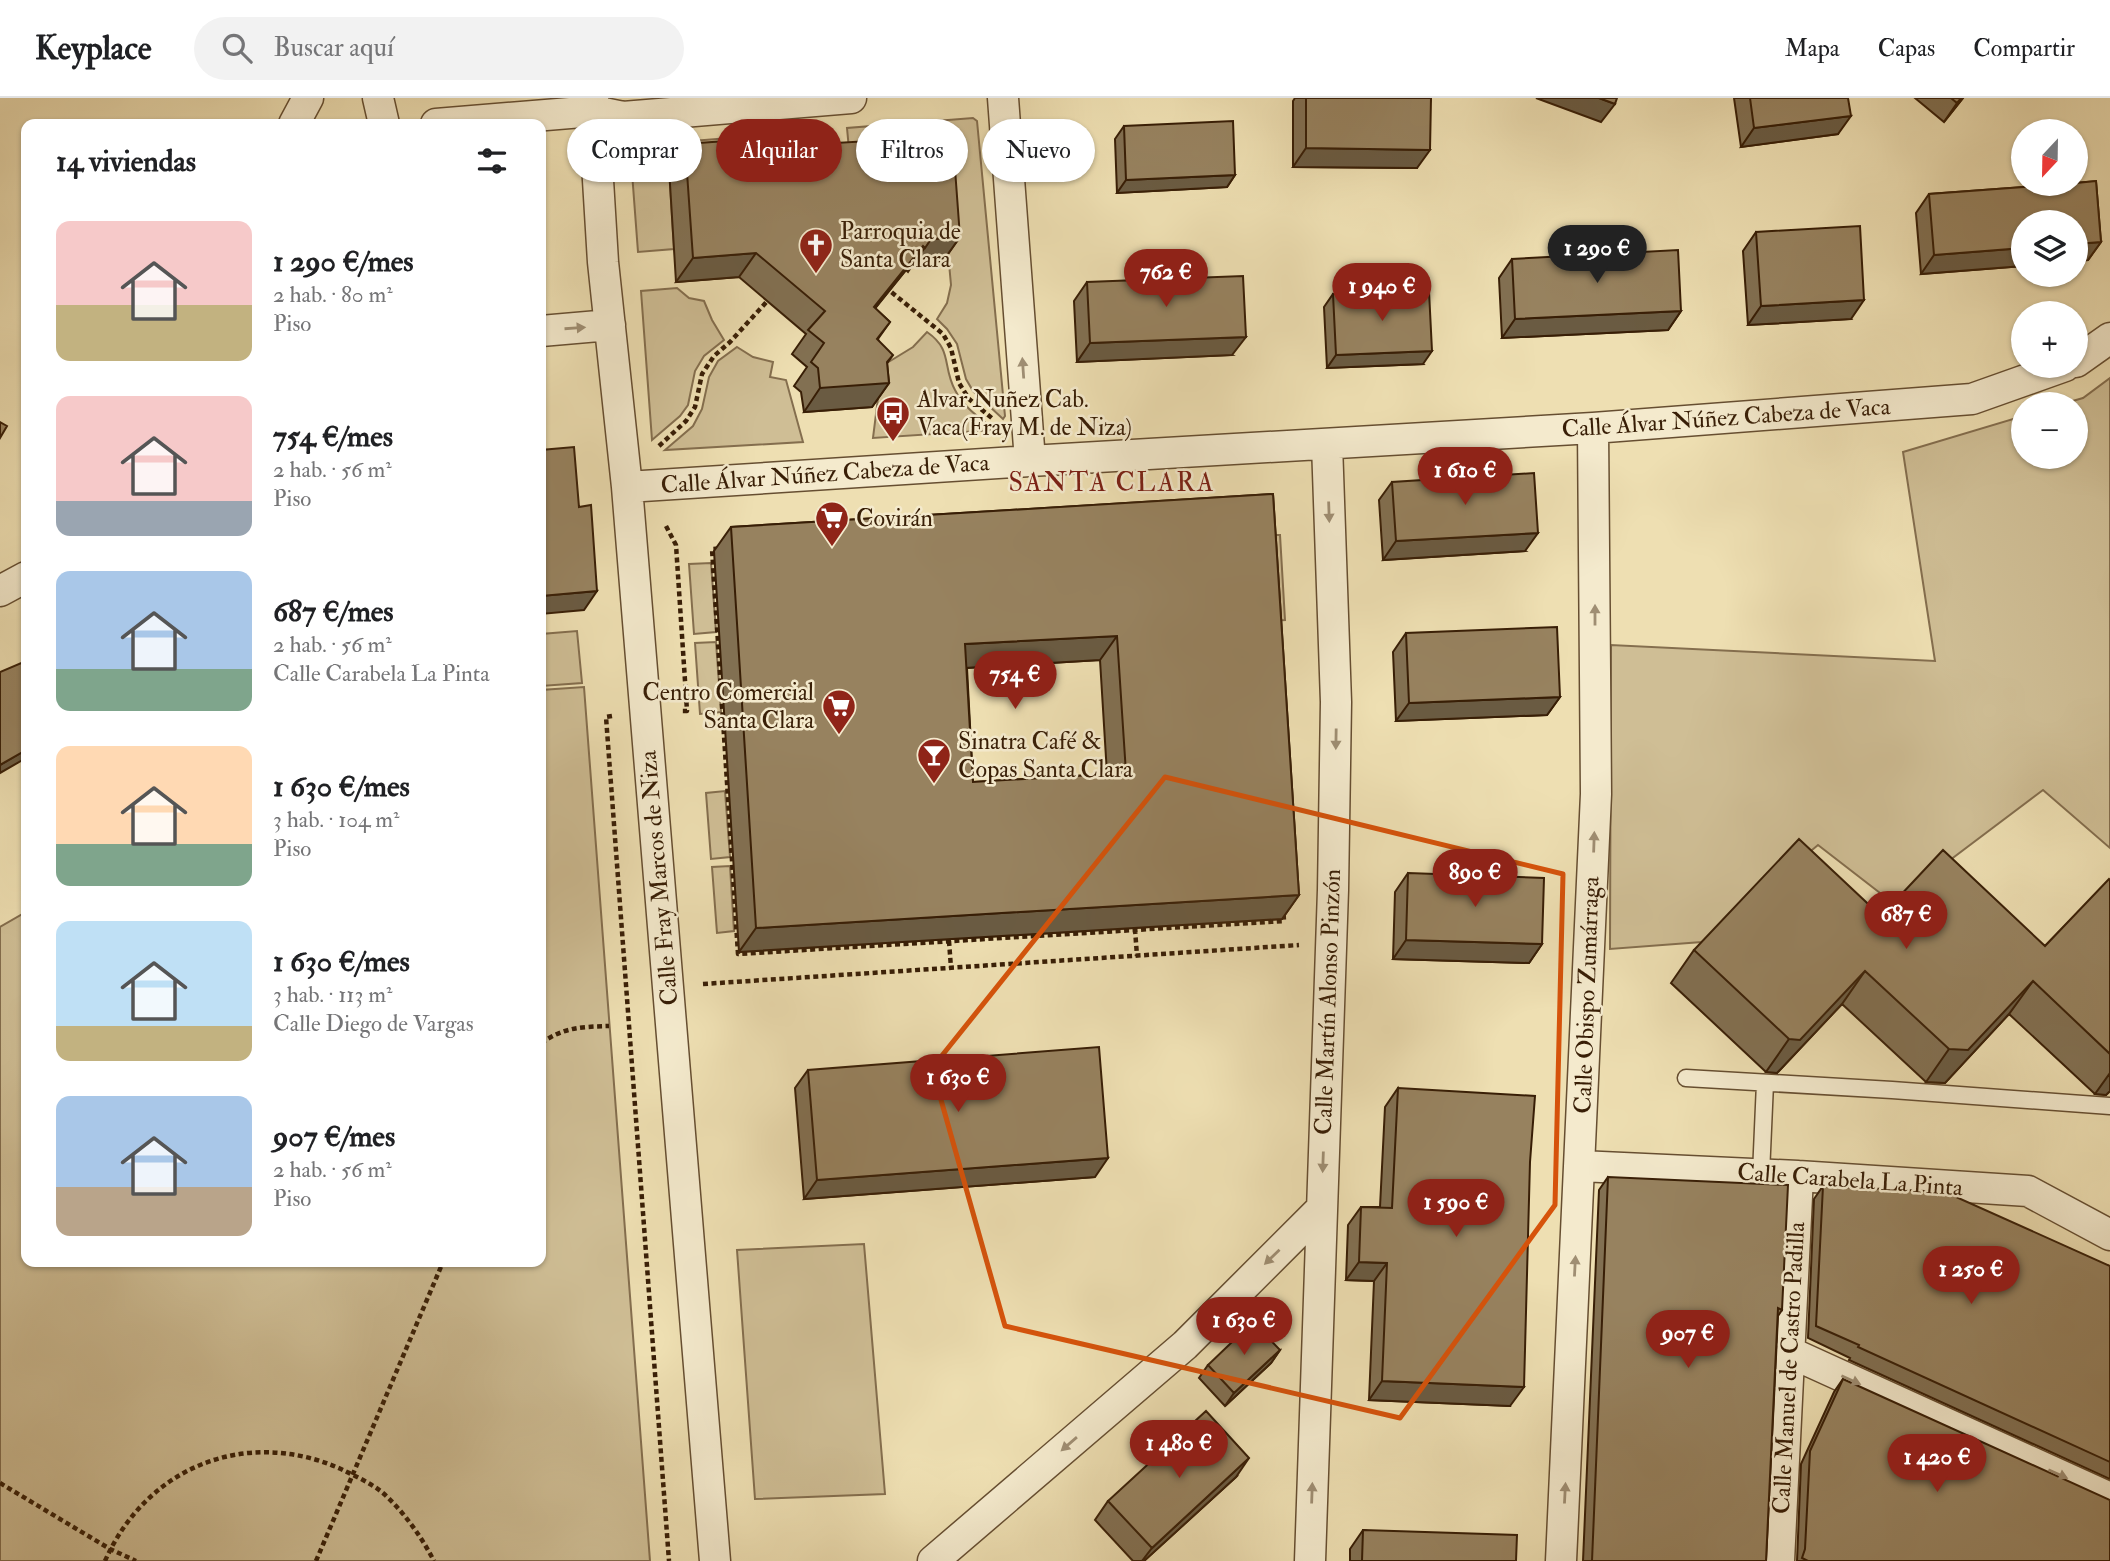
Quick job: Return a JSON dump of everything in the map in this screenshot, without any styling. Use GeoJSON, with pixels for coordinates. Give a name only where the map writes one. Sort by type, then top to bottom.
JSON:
{"type":"FeatureCollection","features":[{"type":"Feature","properties":{"kind":"street"},"geometry":{"type":"LineString","coordinates":[[297,119],[308,98]]}},
{"type":"Feature","properties":{"kind":"street"},"geometry":{"type":"LineString","coordinates":[[378,98],[383,119]]}},
{"type":"Feature","properties":{"kind":"street"},"geometry":{"type":"LineString","coordinates":[[476,119],[594,104],[623,117],[745,102],[851,98]]}},
{"type":"Feature","properties":{"kind":"street"},"geometry":{"type":"LineString","coordinates":[[1003,98],[1030,461]]}},
{"type":"Feature","properties":{"kind":"street","name":"Calle Fray Marcos de Niza"},"geometry":{"type":"LineString","coordinates":[[594,104],[603,262],[627,487],[715,1561]]}},
{"type":"Feature","properties":{"kind":"street"},"geometry":{"type":"LineString","coordinates":[[546,331],[610,325]]}},
{"type":"Feature","properties":{"kind":"street"},"geometry":{"type":"LineString","coordinates":[[2088,354],[2110,338]]}},
{"type":"Feature","properties":{"kind":"street","name":"Calle Álvar Núñez Cabeza de Vaca"},"geometry":{"type":"LineString","coordinates":[[627,487],[1593,428],[1972,399],[2031,378]]}},
{"type":"Feature","properties":{"kind":"street","name":"Calle Obispo Zumárraga"},"geometry":{"type":"LineString","coordinates":[[1561,1561],[1596,794],[1593,428]]}},
{"type":"Feature","properties":{"kind":"street","name":"Calle Martín Alonso Pinzón"},"geometry":{"type":"LineString","coordinates":[[1310,1561],[1331,943],[1336,702],[1327,444]]}},
{"type":"Feature","properties":{"kind":"street"},"geometry":{"type":"LineString","coordinates":[[0,591],[21,580]]}},
{"type":"Feature","properties":{"kind":"street","name":"Calle Carabela La Pinta"},"geometry":{"type":"LineString","coordinates":[[1580,1166],[1798,1175],[2028,1191],[2110,1235]]}},
{"type":"Feature","properties":{"kind":"street","name":"Calle Manuel de Castro Padilla"},"geometry":{"type":"LineString","coordinates":[[1779,1561],[1798,1175]]}},
{"type":"Feature","properties":{"kind":"street"},"geometry":{"type":"LineString","coordinates":[[933,1561],[1185,1345],[1321,1209]]}},
{"type":"Feature","properties":{"kind":"street"},"geometry":{"type":"LineString","coordinates":[[1789,1352],[2110,1497]]}},
{"type":"Feature","properties":{"kind":"lane"},"geometry":{"type":"LineString","coordinates":[[1686,1078],[2110,1107]]}},
{"type":"Feature","properties":{"kind":"lane"},"geometry":{"type":"LineString","coordinates":[[1761,1174],[1765,1083]]}},
{"type":"Feature","properties":{"kind":"path"},"geometry":{"type":"LineString","coordinates":[[883,286],[943,334],[951,348],[959,383],[969,399],[999,424]]}},
{"type":"Feature","properties":{"kind":"path"},"geometry":{"type":"LineString","coordinates":[[659,446],[691,414],[702,374],[714,356],[773,295]]}},
{"type":"Feature","properties":{"kind":"path"},"geometry":{"type":"LineString","coordinates":[[1259,516],[1284,921],[1135,929],[738,954],[712,549],[1259,516]]}},
{"type":"Feature","properties":{"kind":"path"},"geometry":{"type":"LineString","coordinates":[[665,523],[676,545],[687,710],[675,711]]}},
{"type":"Feature","properties":{"kind":"path"},"geometry":{"type":"LineString","coordinates":[[623,716],[606,717],[669,1561]]}},
{"type":"Feature","properties":{"kind":"path"},"geometry":{"type":"LineString","coordinates":[[1135,929],[1137,956]]}},
{"type":"Feature","properties":{"kind":"path"},"geometry":{"type":"LineString","coordinates":[[949,940],[951,968]]}},
{"type":"Feature","properties":{"kind":"path"},"geometry":{"type":"LineString","coordinates":[[668,987],[1331,943]]}},
{"type":"Feature","properties":{"kind":"path"},"geometry":{"type":"LineString","coordinates":[[546,1040],[556,1033],[575,1027],[609,1026]]}},
{"type":"Feature","properties":{"kind":"path"},"geometry":{"type":"LineString","coordinates":[[316,1561],[441,1267]]}},
{"type":"Feature","properties":{"kind":"path"},"geometry":{"type":"LineString","coordinates":[[105,1561],[128,1519],[153,1493],[182,1473],[214,1459],[249,1452],[285,1453],[319,1460],[352,1474],[381,1492],[406,1517],[434,1561]]}},
{"type":"Feature","properties":{"kind":"path"},"geometry":{"type":"LineString","coordinates":[[0,1483],[110,1549],[136,1561]]}},
{"type":"Feature","properties":{"kind":"highlighted area"},"geometry":{"type":"Polygon","coordinates":[[[1165,777],[1563,874],[1555,1205],[1400,1418],[1005,1326],[932,1068],[1165,777]]]}},
{"type":"Feature","properties":{"kind":"shaded area"},"geometry":{"type":"Polygon","coordinates":[[[973,118],[977,121],[1005,416],[1003,419],[973,391],[966,379],[957,344],[937,319],[947,303],[951,285],[942,187],[860,193],[857,182],[968,182],[968,119],[960,119],[973,118]]]}},
{"type":"Feature","properties":{"kind":"shaded area"},"geometry":{"type":"Polygon","coordinates":[[[856,127],[856,180],[850,160],[847,128],[856,127]]]}},
{"type":"Feature","properties":{"kind":"shaded area"},"geometry":{"type":"Polygon","coordinates":[[[716,139],[716,164],[702,165],[702,140],[716,139]]]}},
{"type":"Feature","properties":{"kind":"shaded area"},"geometry":{"type":"Polygon","coordinates":[[[633,182],[670,182],[674,249],[638,252],[633,182]]]}},
{"type":"Feature","properties":{"kind":"shaded area"},"geometry":{"type":"Polygon","coordinates":[[[677,288],[689,298],[704,301],[724,340],[704,356],[695,371],[688,405],[680,416],[652,440],[641,291],[677,288]]]}},
{"type":"Feature","properties":{"kind":"shaded area"},"geometry":{"type":"Polygon","coordinates":[[[927,332],[941,345],[951,381],[963,402],[995,430],[873,438],[882,366],[913,347],[927,332]]]}},
{"type":"Feature","properties":{"kind":"shaded area"},"geometry":{"type":"Polygon","coordinates":[[[737,347],[753,357],[773,362],[770,377],[786,380],[803,442],[665,450],[693,426],[702,409],[709,377],[718,361],[737,347]]]}},
{"type":"Feature","properties":{"kind":"shaded area"},"geometry":{"type":"Polygon","coordinates":[[[2110,378],[2110,848],[2043,790],[1893,903],[1818,845],[1702,942],[1610,949],[1611,645],[1935,661],[1903,452],[2011,420],[2011,469],[2088,469],[2088,394],[2110,378]]]}},
{"type":"Feature","properties":{"kind":"shaded area"},"geometry":{"type":"Polygon","coordinates":[[[1263,535],[1280,535],[1285,620],[1268,621],[1263,535]]]}},
{"type":"Feature","properties":{"kind":"shaded area"},"geometry":{"type":"Polygon","coordinates":[[[711,563],[716,632],[694,634],[689,564],[711,563]]]}},
{"type":"Feature","properties":{"kind":"shaded area"},"geometry":{"type":"Polygon","coordinates":[[[577,631],[582,683],[546,686],[546,634],[577,631]]]}},
{"type":"Feature","properties":{"kind":"shaded area"},"geometry":{"type":"Polygon","coordinates":[[[716,642],[721,712],[700,714],[695,643],[716,642]]]}},
{"type":"Feature","properties":{"kind":"shaded area"},"geometry":{"type":"Polygon","coordinates":[[[584,687],[650,1561],[0,1561],[0,927],[21,915],[21,1267],[546,1267],[546,690],[584,687]]]}},
{"type":"Feature","properties":{"kind":"shaded area"},"geometry":{"type":"Polygon","coordinates":[[[725,791],[730,857],[711,859],[706,793],[725,791]]]}},
{"type":"Feature","properties":{"kind":"shaded area"},"geometry":{"type":"Polygon","coordinates":[[[730,866],[734,931],[717,933],[712,867],[730,866]]]}},
{"type":"Feature","properties":{"kind":"shaded area"},"geometry":{"type":"Polygon","coordinates":[[[864,1244],[885,1494],[755,1499],[737,1250],[864,1244]]]}},
{"type":"Feature","properties":{"kind":"building"},"geometry":{"type":"Polygon","coordinates":[[[1306,98],[1431,98],[1430,150],[1306,148],[1306,98]]]}},
{"type":"Feature","properties":{"kind":"building"},"geometry":{"type":"Polygon","coordinates":[[[1599,98],[1617,98],[1615,104],[1599,98]]]}},
{"type":"Feature","properties":{"kind":"building"},"geometry":{"type":"Polygon","coordinates":[[[1750,98],[1848,98],[1851,116],[1754,128],[1750,98]]]}},
{"type":"Feature","properties":{"kind":"building"},"geometry":{"type":"Polygon","coordinates":[[[1233,121],[1235,175],[1126,180],[1124,126],[1233,121]]]}},
{"type":"Feature","properties":{"kind":"building"},"geometry":{"type":"Polygon","coordinates":[[[716,142],[716,182],[842,182],[842,143],[856,142],[856,182],[956,182],[960,237],[931,239],[874,307],[890,322],[877,339],[893,355],[887,362],[889,383],[820,388],[818,368],[811,362],[824,343],[808,330],[825,311],[756,253],[693,258],[688,182],[702,182],[702,143],[716,142]]]}},
{"type":"Feature","properties":{"kind":"building"},"geometry":{"type":"Polygon","coordinates":[[[2096,181],[2101,242],[2088,243],[2088,210],[2011,210],[2011,249],[1934,255],[1929,194],[2011,188],[2011,196],[2088,196],[2088,182],[2096,181]]]}},
{"type":"Feature","properties":{"kind":"building"},"geometry":{"type":"Polygon","coordinates":[[[1860,226],[1864,300],[1761,306],[1756,232],[1860,226]]]}},
{"type":"Feature","properties":{"kind":"building"},"geometry":{"type":"Polygon","coordinates":[[[1678,250],[1681,311],[1515,319],[1512,259],[1678,250]]]}},
{"type":"Feature","properties":{"kind":"building"},"geometry":{"type":"Polygon","coordinates":[[[1243,276],[1246,337],[1090,343],[1087,282],[1243,276]]]}},
{"type":"Feature","properties":{"kind":"building"},"geometry":{"type":"Polygon","coordinates":[[[1429,291],[1432,351],[1336,355],[1333,294],[1429,291]]]}},
{"type":"Feature","properties":{"kind":"building"},"geometry":{"type":"Polygon","coordinates":[[[0,422],[7,426],[0,438],[0,422]]]}},
{"type":"Feature","properties":{"kind":"building"},"geometry":{"type":"Polygon","coordinates":[[[574,447],[579,507],[591,505],[597,591],[546,596],[546,450],[574,447]]]}},
{"type":"Feature","properties":{"kind":"building"},"geometry":{"type":"Polygon","coordinates":[[[1534,473],[1538,533],[1396,541],[1392,482],[1534,473]]]}},
{"type":"Feature","properties":{"kind":"building","name":"Centro Comercial Santa Clara"},"geometry":{"type":"Polygon","coordinates":[[[1273,494],[1299,895],[756,928],[731,527],[1273,494]],[[1117,636],[965,644],[973,782],[1126,773],[1117,636]]]}},
{"type":"Feature","properties":{"kind":"building"},"geometry":{"type":"Polygon","coordinates":[[[1557,627],[1560,697],[1409,703],[1406,633],[1557,627]]]}},
{"type":"Feature","properties":{"kind":"building"},"geometry":{"type":"Polygon","coordinates":[[[21,663],[21,753],[0,765],[0,672],[21,663]]]}},
{"type":"Feature","properties":{"kind":"building"},"geometry":{"type":"Polygon","coordinates":[[[1799,839],[1881,916],[1943,850],[2045,946],[2109,879],[2110,1054],[2033,981],[1968,1050],[1949,1049],[1865,971],[1800,1040],[1789,1039],[1694,950],[1799,839]]]}},
{"type":"Feature","properties":{"kind":"building"},"geometry":{"type":"Polygon","coordinates":[[[1408,873],[1544,878],[1542,944],[1406,940],[1408,873]]]}},
{"type":"Feature","properties":{"kind":"building"},"geometry":{"type":"Polygon","coordinates":[[[1099,1047],[1108,1158],[817,1180],[808,1070],[1099,1047]]]}},
{"type":"Feature","properties":{"kind":"building"},"geometry":{"type":"Polygon","coordinates":[[[1398,1088],[1535,1096],[1530,1162],[1524,1387],[1382,1381],[1387,1263],[1359,1262],[1361,1207],[1392,1208],[1398,1088]]]}},
{"type":"Feature","properties":{"kind":"building"},"geometry":{"type":"Polygon","coordinates":[[[1608,1177],[1788,1185],[1782,1310],[1778,1308],[1766,1561],[1592,1561],[1608,1177]]]}},
{"type":"Feature","properties":{"kind":"building"},"geometry":{"type":"Polygon","coordinates":[[[1823,1186],[1945,1192],[2110,1266],[2110,1462],[1816,1326],[1823,1186]]]}},
{"type":"Feature","properties":{"kind":"building"},"geometry":{"type":"Polygon","coordinates":[[[1253,1322],[1280,1350],[1234,1393],[1208,1365],[1253,1322]]]}},
{"type":"Feature","properties":{"kind":"building"},"geometry":{"type":"Polygon","coordinates":[[[1843,1379],[2110,1500],[2110,1561],[1808,1561],[1802,1558],[1805,1549],[1810,1451],[1843,1379]]]}},
{"type":"Feature","properties":{"kind":"building"},"geometry":{"type":"Polygon","coordinates":[[[1206,1411],[1249,1458],[1152,1548],[1108,1501],[1206,1411]]]}},
{"type":"Feature","properties":{"kind":"building"},"geometry":{"type":"Polygon","coordinates":[[[1363,1530],[1517,1535],[1516,1561],[1362,1561],[1363,1530]]]}},
{"type":"Feature","properties":{"kind":"place","name":"Parroquia de Santa Clara"},"geometry":{"type":"Point","coordinates":[816,275]}},
{"type":"Feature","properties":{"kind":"place","name":"Alvar Nuñez Cab. Vaca(Fray M. de Niza)"},"geometry":{"type":"Point","coordinates":[893,443]}},
{"type":"Feature","properties":{"kind":"place","name":"Covirán"},"geometry":{"type":"Point","coordinates":[832,548]}},
{"type":"Feature","properties":{"kind":"place","name":"Centro Comercial Santa Clara"},"geometry":{"type":"Point","coordinates":[839,736]}},
{"type":"Feature","properties":{"kind":"place","name":"Sinatra Café & Copas Santa Clara"},"geometry":{"type":"Point","coordinates":[934,785]}},
{"type":"Feature","properties":{"kind":"district","name":"SANTA CLARA"},"geometry":{"type":"Point","coordinates":[1112,483]}}]}
